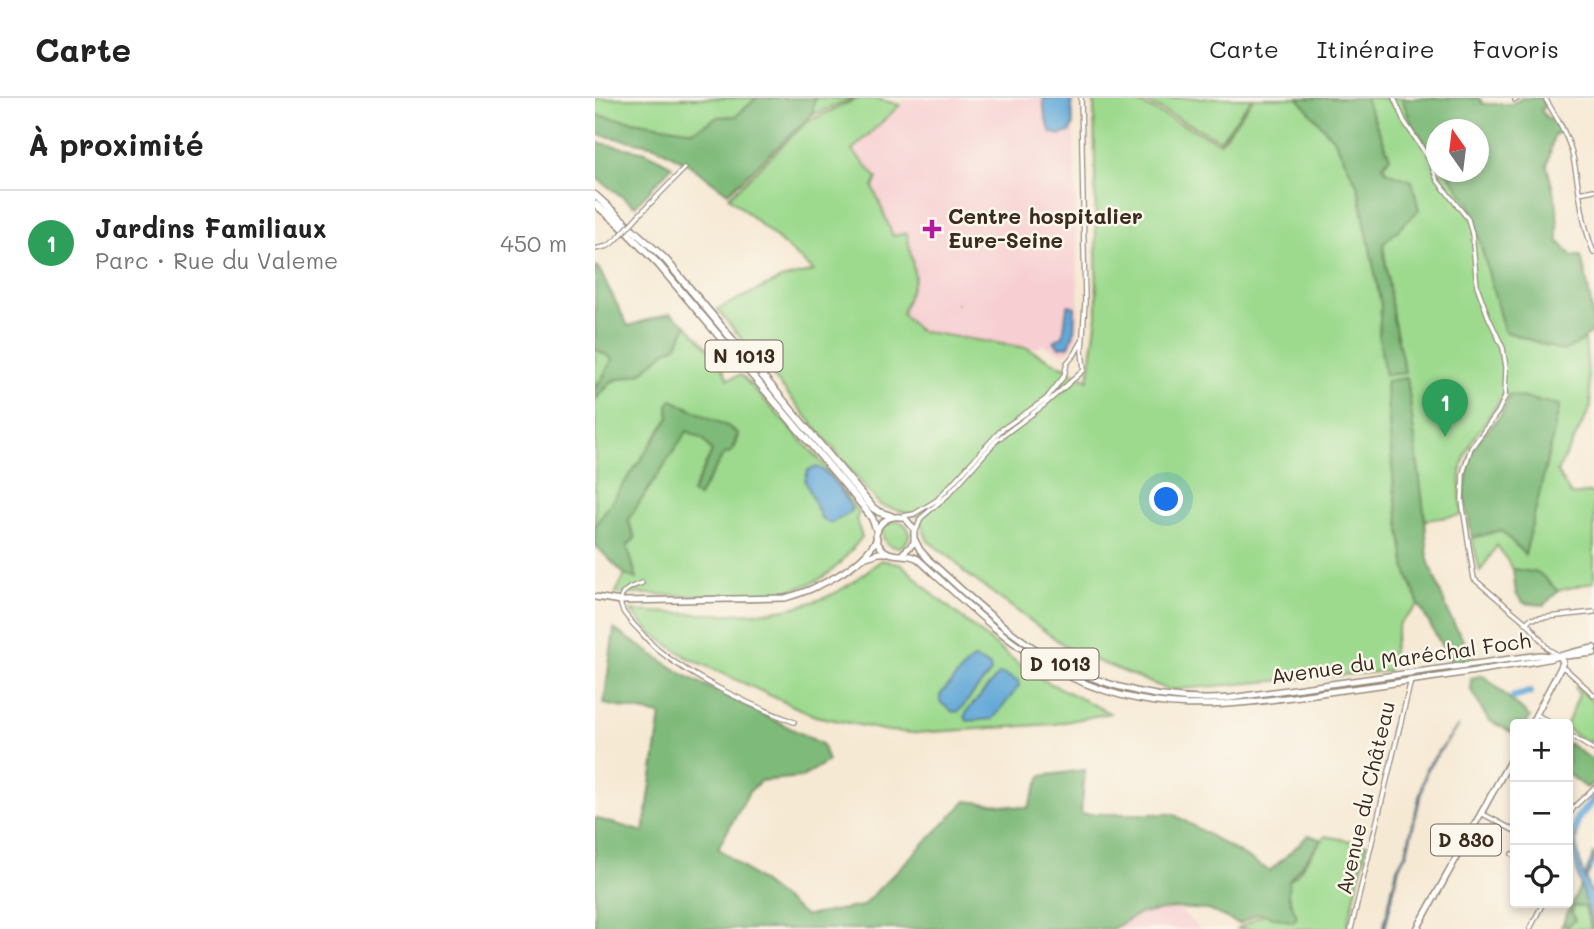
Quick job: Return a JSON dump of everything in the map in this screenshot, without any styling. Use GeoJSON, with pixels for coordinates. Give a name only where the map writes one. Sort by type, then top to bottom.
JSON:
{"type":"FeatureCollection","features":[{"type":"Feature","properties":{"kind":"highway","name":"N 1013"},"geometry":{"type":"LineString","coordinates":[[595,195],[665,259],[873,508],[891,516]]}},
{"type":"Feature","properties":{"kind":"highway","name":"N 1013"},"geometry":{"type":"LineString","coordinates":[[595,204],[659,265],[863,506],[872,518],[877,535]]}},
{"type":"Feature","properties":{"kind":"main road"},"geometry":{"type":"LineString","coordinates":[[595,597],[621,601],[785,598],[819,586],[860,559],[870,549],[882,522],[891,516],[901,516],[913,525],[915,537],[911,548],[903,553],[879,553],[860,559]]}},
{"type":"Feature","properties":{"kind":"main road"},"geometry":{"type":"LineString","coordinates":[[877,535],[880,546],[888,553]]}},
{"type":"Feature","properties":{"kind":"main road","name":"Avenue du Maréchal Foch"},"geometry":{"type":"LineString","coordinates":[[915,537],[920,550],[929,560],[1002,625],[1032,647],[1071,669],[1121,688],[1154,695],[1200,699],[1410,678]]}},
{"type":"Feature","properties":{"kind":"main road","name":"Avenue du Maréchal Foch"},"geometry":{"type":"LineString","coordinates":[[903,553],[918,559],[1019,647],[1074,678],[1106,691],[1159,703],[1201,706],[1252,703],[1594,650]]}},
{"type":"Feature","properties":{"kind":"main road"},"geometry":{"type":"LineString","coordinates":[[1534,719],[1561,667],[1563,662],[1560,656]]}},
{"type":"Feature","properties":{"kind":"main road","name":"D 830"},"geometry":{"type":"LineString","coordinates":[[1417,929],[1510,761]]}},
{"type":"Feature","properties":{"kind":"street"},"geometry":{"type":"LineString","coordinates":[[915,537],[921,518],[954,489],[997,440],[1044,405],[1084,370],[1081,98]]}},
{"type":"Feature","properties":{"kind":"street"},"geometry":{"type":"LineString","coordinates":[[1394,98],[1404,121],[1429,159],[1437,180],[1468,219],[1478,286],[1486,312],[1503,348],[1505,397],[1498,412],[1471,448],[1463,473],[1462,501],[1475,581],[1526,623],[1548,649],[1560,656]]}},
{"type":"Feature","properties":{"kind":"street"},"geometry":{"type":"LineString","coordinates":[[1545,98],[1556,113],[1568,142],[1585,226],[1594,253]]}},
{"type":"Feature","properties":{"kind":"street"},"geometry":{"type":"LineString","coordinates":[[595,249],[608,246],[617,239],[685,168]]}},
{"type":"Feature","properties":{"kind":"street"},"geometry":{"type":"LineString","coordinates":[[1579,193],[1594,190]]}},
{"type":"Feature","properties":{"kind":"street"},"geometry":{"type":"LineString","coordinates":[[901,516],[915,514],[937,500],[1001,430],[1052,393],[1083,339]]}},
{"type":"Feature","properties":{"kind":"street"},"geometry":{"type":"LineString","coordinates":[[1073,357],[1084,362]]}},
{"type":"Feature","properties":{"kind":"street"},"geometry":{"type":"LineString","coordinates":[[1067,368],[1072,374],[1078,374]]}},
{"type":"Feature","properties":{"kind":"street"},"geometry":{"type":"LineString","coordinates":[[642,583],[624,593],[621,601],[624,612],[658,649],[701,677],[764,711],[794,722]]}},
{"type":"Feature","properties":{"kind":"street"},"geometry":{"type":"LineString","coordinates":[[1526,623],[1530,620],[1594,612]]}},
{"type":"Feature","properties":{"kind":"street"},"geometry":{"type":"LineString","coordinates":[[1561,667],[1594,695]]}},
{"type":"Feature","properties":{"kind":"street","name":"Avenue du Château"},"geometry":{"type":"LineString","coordinates":[[1351,929],[1410,678]]}},
{"type":"Feature","properties":{"kind":"street"},"geometry":{"type":"LineString","coordinates":[[1536,714],[1544,719]]}},
{"type":"Feature","properties":{"kind":"street"},"geometry":{"type":"LineString","coordinates":[[1573,737],[1594,750]]}},
{"type":"Feature","properties":{"kind":"street"},"geometry":{"type":"LineString","coordinates":[[1573,809],[1594,788]]}},
{"type":"Feature","properties":{"kind":"street"},"geometry":{"type":"LineString","coordinates":[[1481,813],[1510,828]]}},
{"type":"Feature","properties":{"kind":"street"},"geometry":{"type":"LineString","coordinates":[[1530,929],[1540,908]]}},
{"type":"Feature","properties":{"kind":"shaded area","name":"Centre hospitalier Eure-Seine"},"geometry":{"type":"Polygon","coordinates":[[[1073,98],[1079,320],[1076,339],[1069,351],[1062,353],[1041,344],[1039,348],[1019,349],[919,331],[776,220],[904,100],[1073,98]]]}},
{"type":"Feature","properties":{"kind":"shaded area"},"geometry":{"type":"Polygon","coordinates":[[[1178,909],[1200,929],[1113,929],[1140,914],[1178,909]]]}},
{"type":"Feature","properties":{"kind":"green space"},"geometry":{"type":"Polygon","coordinates":[[[595,98],[757,98],[736,116],[718,117],[693,131],[595,115],[595,98]]]}},
{"type":"Feature","properties":{"kind":"green space"},"geometry":{"type":"Polygon","coordinates":[[[757,98],[815,98],[812,115],[728,193],[688,164],[655,146],[595,134],[595,115],[693,131],[718,117],[736,116],[757,98]]]}},
{"type":"Feature","properties":{"kind":"green space"},"geometry":{"type":"Polygon","coordinates":[[[815,98],[855,98],[812,115],[815,98]]]}},
{"type":"Feature","properties":{"kind":"green space"},"geometry":{"type":"Polygon","coordinates":[[[859,98],[874,98],[900,105],[852,150],[877,178],[873,187],[893,236],[907,233],[915,277],[902,314],[919,331],[1027,348],[1088,380],[1097,316],[1094,98],[1129,98],[1220,143],[1254,98],[1298,98],[1335,141],[1358,186],[1381,305],[1379,336],[1385,375],[1405,372],[1393,318],[1383,244],[1395,231],[1387,172],[1383,166],[1390,157],[1365,98],[1402,98],[1411,123],[1426,144],[1426,182],[1454,182],[1470,204],[1504,331],[1563,351],[1585,339],[1591,407],[1557,472],[1571,495],[1594,492],[1594,582],[1558,591],[1539,574],[1513,569],[1497,545],[1480,572],[1472,538],[1501,530],[1525,554],[1559,405],[1503,394],[1465,457],[1461,482],[1462,515],[1425,520],[1407,378],[1386,382],[1394,488],[1406,570],[1419,605],[1399,624],[1388,671],[1169,690],[1072,651],[964,572],[955,561],[928,541],[918,516],[880,505],[717,309],[781,279],[814,271],[729,197],[808,121],[859,98]]]}},
{"type":"Feature","properties":{"kind":"green space"},"geometry":{"type":"Polygon","coordinates":[[[1138,98],[1252,98],[1220,140],[1138,98]]]}},
{"type":"Feature","properties":{"kind":"green space"},"geometry":{"type":"Polygon","coordinates":[[[1298,98],[1365,98],[1390,157],[1383,166],[1387,172],[1412,181],[1419,210],[1383,244],[1393,318],[1405,373],[1385,375],[1379,336],[1381,305],[1358,186],[1335,141],[1298,98]]]}},
{"type":"Feature","properties":{"kind":"green space"},"geometry":{"type":"Polygon","coordinates":[[[1402,98],[1479,98],[1483,104],[1511,104],[1522,98],[1541,98],[1545,106],[1541,110],[1547,118],[1555,120],[1562,131],[1554,135],[1547,166],[1557,206],[1558,241],[1572,256],[1581,256],[1585,272],[1593,327],[1585,339],[1563,351],[1504,331],[1470,204],[1454,182],[1489,182],[1489,119],[1426,119],[1426,144],[1411,123],[1402,98]]]}},
{"type":"Feature","properties":{"kind":"green space"},"geometry":{"type":"Polygon","coordinates":[[[595,142],[646,152],[672,166],[635,206],[595,177],[595,142]]]}},
{"type":"Feature","properties":{"kind":"green space"},"geometry":{"type":"Polygon","coordinates":[[[595,266],[598,267],[628,326],[670,313],[687,325],[676,346],[666,351],[641,373],[612,381],[597,397],[595,391],[613,359],[595,349],[595,266]]]}},
{"type":"Feature","properties":{"kind":"green space"},"geometry":{"type":"Polygon","coordinates":[[[687,325],[718,359],[728,379],[741,375],[819,459],[859,513],[856,519],[862,537],[829,573],[809,584],[757,595],[615,594],[625,575],[637,578],[627,546],[635,538],[628,520],[687,431],[704,439],[712,452],[692,493],[698,497],[723,455],[731,452],[736,445],[738,433],[727,426],[668,405],[669,418],[595,526],[595,401],[612,381],[641,373],[666,351],[676,346],[687,325]]]}},
{"type":"Feature","properties":{"kind":"green space"},"geometry":{"type":"Polygon","coordinates":[[[595,349],[613,358],[595,391],[595,349]]]}},
{"type":"Feature","properties":{"kind":"green space"},"geometry":{"type":"Polygon","coordinates":[[[1407,378],[1428,560],[1450,617],[1475,661],[1452,664],[1419,605],[1406,570],[1394,488],[1386,381],[1407,378]]]}},
{"type":"Feature","properties":{"kind":"green space"},"geometry":{"type":"Polygon","coordinates":[[[1509,395],[1560,405],[1525,555],[1501,530],[1472,538],[1464,495],[1470,456],[1477,442],[1501,415],[1509,395]]]}},
{"type":"Feature","properties":{"kind":"green space"},"geometry":{"type":"Polygon","coordinates":[[[672,400],[738,434],[731,452],[723,455],[698,497],[692,493],[712,452],[703,439],[687,431],[628,520],[635,538],[627,546],[637,579],[625,575],[595,545],[595,526],[669,418],[668,405],[672,400]]]}},
{"type":"Feature","properties":{"kind":"green space"},"geometry":{"type":"Polygon","coordinates":[[[896,521],[905,525],[909,534],[905,543],[896,547],[887,543],[883,534],[887,525],[896,521]]]}},
{"type":"Feature","properties":{"kind":"green space"},"geometry":{"type":"Polygon","coordinates":[[[882,560],[902,565],[935,596],[1031,674],[1110,713],[1055,724],[915,733],[888,731],[815,716],[687,657],[651,633],[631,611],[733,614],[785,609],[833,594],[882,560]]]}},
{"type":"Feature","properties":{"kind":"green space"},"geometry":{"type":"Polygon","coordinates":[[[1513,569],[1539,573],[1558,591],[1544,605],[1524,603],[1516,594],[1513,569]]]}},
{"type":"Feature","properties":{"kind":"green space"},"geometry":{"type":"Polygon","coordinates":[[[614,629],[684,675],[822,744],[828,761],[802,777],[760,781],[749,792],[718,848],[805,916],[862,906],[966,801],[1028,808],[1041,776],[1085,770],[1081,814],[1173,814],[1270,871],[1309,835],[1322,840],[1289,880],[1288,895],[1297,917],[1293,922],[1259,913],[1239,924],[1209,910],[1175,908],[1139,914],[1112,929],[595,929],[595,818],[644,832],[661,715],[604,704],[614,629]]]}},
{"type":"Feature","properties":{"kind":"green space"},"geometry":{"type":"Polygon","coordinates":[[[1483,675],[1530,717],[1529,719],[1510,719],[1510,731],[1488,720],[1471,690],[1471,678],[1483,675]]]}},
{"type":"Feature","properties":{"kind":"green space"},"geometry":{"type":"Polygon","coordinates":[[[1575,687],[1594,703],[1594,737],[1589,743],[1573,733],[1573,719],[1569,719],[1579,695],[1575,687]]]}},
{"type":"Feature","properties":{"kind":"green space"},"geometry":{"type":"Polygon","coordinates":[[[1573,746],[1594,761],[1594,782],[1587,788],[1573,778],[1573,746]]]}},
{"type":"Feature","properties":{"kind":"green space"},"geometry":{"type":"Polygon","coordinates":[[[1325,836],[1367,844],[1347,929],[1237,929],[1262,915],[1325,836]]]}},
{"type":"Feature","properties":{"kind":"green space"},"geometry":{"type":"Polygon","coordinates":[[[1581,884],[1594,929],[1591,929],[1585,907],[1574,906],[1572,912],[1575,920],[1567,927],[1563,923],[1570,908],[1573,908],[1573,901],[1581,884]]]}},
{"type":"Feature","properties":{"kind":"green space"},"geometry":{"type":"Polygon","coordinates":[[[1574,906],[1584,906],[1591,929],[1560,929],[1563,923],[1567,927],[1575,920],[1571,912],[1574,906]]]}},
{"type":"Feature","properties":{"kind":"water"},"geometry":{"type":"Polygon","coordinates":[[[1043,98],[1071,98],[1073,124],[1070,132],[1060,135],[1051,133],[1043,98]]]}},
{"type":"Feature","properties":{"kind":"water"},"geometry":{"type":"Polygon","coordinates":[[[1069,305],[1075,307],[1074,333],[1069,346],[1059,347],[1054,341],[1063,336],[1069,305]]]}},
{"type":"Feature","properties":{"kind":"water"},"geometry":{"type":"Polygon","coordinates":[[[817,467],[833,480],[852,509],[831,523],[822,520],[805,481],[808,470],[817,467]]]}},
{"type":"Feature","properties":{"kind":"water"},"geometry":{"type":"Polygon","coordinates":[[[976,659],[990,666],[991,672],[959,711],[953,712],[940,702],[940,695],[971,660],[976,659]]]}},
{"type":"Feature","properties":{"kind":"water"},"geometry":{"type":"Polygon","coordinates":[[[999,674],[1018,681],[1019,686],[993,719],[967,721],[967,711],[999,674]]]}},
{"type":"Feature","properties":{"kind":"water"},"geometry":{"type":"Polygon","coordinates":[[[1458,726],[1427,769],[1407,853],[1399,867],[1383,929],[1397,868],[1406,852],[1426,768],[1458,726]]]}},
{"type":"Feature","properties":{"kind":"water"},"geometry":{"type":"Polygon","coordinates":[[[1576,819],[1579,820],[1576,844],[1584,878],[1594,852],[1594,863],[1586,879],[1589,889],[1594,893],[1594,929],[1579,880],[1574,855],[1573,825],[1576,819]]]}},
{"type":"Feature","properties":{"kind":"waterway"},"geometry":{"type":"LineString","coordinates":[[1514,697],[1529,692]]}},
{"type":"Feature","properties":{"kind":"waterway"},"geometry":{"type":"LineString","coordinates":[[1575,830],[1577,819],[1594,799]]}},
{"type":"Feature","properties":{"kind":"place","name":"Centre hospitalier Eure-Seine"},"geometry":{"type":"Point","coordinates":[932,229]}},
{"type":"Feature","properties":{"kind":"place","name":"Jardins Familiaux"},"geometry":{"type":"Point","coordinates":[1445,437]}}]}
